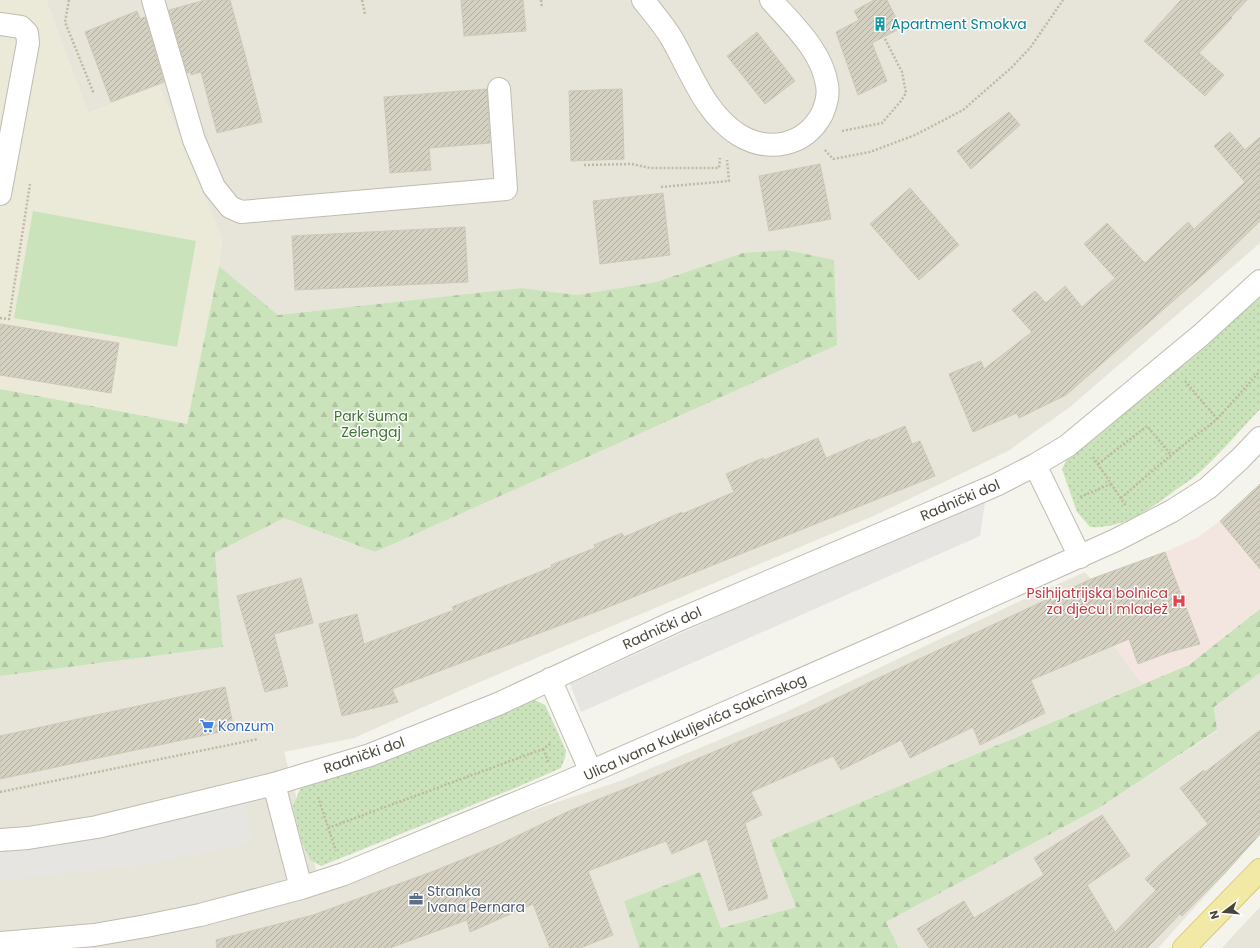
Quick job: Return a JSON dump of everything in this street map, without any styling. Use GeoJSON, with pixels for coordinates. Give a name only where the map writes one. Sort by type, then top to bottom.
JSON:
{"type":"FeatureCollection","features":[{"type":"Feature","properties":{"kind":"main road"},"geometry":{"type":"LineString","coordinates":[[1184,948],[1260,870]]}},
{"type":"Feature","properties":{"kind":"street"},"geometry":{"type":"LineString","coordinates":[[153,0],[194,140],[214,187],[230,208],[242,212],[506,188],[499,89]]}},
{"type":"Feature","properties":{"kind":"street"},"geometry":{"type":"LineString","coordinates":[[643,0],[671,37],[703,96],[716,115],[739,135],[751,141],[766,145],[777,145],[790,143],[809,132],[826,106],[828,86],[821,64],[809,44],[771,0]]}},
{"type":"Feature","properties":{"kind":"street"},"geometry":{"type":"LineString","coordinates":[[0,24],[21,27],[27,33],[28,43],[0,194]]}},
{"type":"Feature","properties":{"kind":"street","name":"Radnički dol"},"geometry":{"type":"LineString","coordinates":[[0,840],[28,838],[97,827],[274,784],[384,749],[498,704],[674,622],[996,485],[1035,465],[1079,437],[1201,335],[1260,280]]}},
{"type":"Feature","properties":{"kind":"street","name":"Ulica Ivana Kukuljevića Sakcinskog"},"geometry":{"type":"LineString","coordinates":[[0,943],[94,942],[146,926],[200,914],[301,888],[344,874],[591,772],[1116,540],[1172,511],[1202,492],[1240,459],[1260,438]]}},
{"type":"Feature","properties":{"kind":"street"},"geometry":{"type":"LineString","coordinates":[[1035,465],[1080,557]]}},
{"type":"Feature","properties":{"kind":"street"},"geometry":{"type":"LineString","coordinates":[[550,679],[591,772]]}},
{"type":"Feature","properties":{"kind":"street"},"geometry":{"type":"LineString","coordinates":[[274,784],[301,888]]}},
{"type":"Feature","properties":{"kind":"path"},"geometry":{"type":"LineString","coordinates":[[69,0],[65,22],[94,94]]}},
{"type":"Feature","properties":{"kind":"path"},"geometry":{"type":"LineString","coordinates":[[362,0],[365,14]]}},
{"type":"Feature","properties":{"kind":"path"},"geometry":{"type":"LineString","coordinates":[[541,0],[542,8]]}},
{"type":"Feature","properties":{"kind":"path"},"geometry":{"type":"LineString","coordinates":[[823,148],[833,159],[870,152],[915,135],[963,110],[1011,68],[1030,48],[1063,0]]}},
{"type":"Feature","properties":{"kind":"path"},"geometry":{"type":"LineString","coordinates":[[838,132],[882,123],[901,102],[906,93],[902,72],[884,37]]}},
{"type":"Feature","properties":{"kind":"path"},"geometry":{"type":"LineString","coordinates":[[584,165],[632,164],[650,168],[719,168],[720,158]]}},
{"type":"Feature","properties":{"kind":"path"},"geometry":{"type":"LineString","coordinates":[[661,187],[729,181],[727,160]]}},
{"type":"Feature","properties":{"kind":"path"},"geometry":{"type":"LineString","coordinates":[[1169,362],[1217,419]]}},
{"type":"Feature","properties":{"kind":"path"},"geometry":{"type":"LineString","coordinates":[[1121,498],[1171,455],[1217,419],[1260,371]]}},
{"type":"Feature","properties":{"kind":"path"},"geometry":{"type":"LineString","coordinates":[[1098,464],[1147,426],[1171,455]]}},
{"type":"Feature","properties":{"kind":"path"},"geometry":{"type":"LineString","coordinates":[[1079,437],[1128,508]]}},
{"type":"Feature","properties":{"kind":"path"},"geometry":{"type":"LineString","coordinates":[[1057,511],[1073,500],[1111,484]]}},
{"type":"Feature","properties":{"kind":"path"},"geometry":{"type":"LineString","coordinates":[[328,828],[543,749],[572,729]]}},
{"type":"Feature","properties":{"kind":"path"},"geometry":{"type":"LineString","coordinates":[[0,792],[258,739]]}},
{"type":"Feature","properties":{"kind":"path"},"geometry":{"type":"LineString","coordinates":[[310,773],[344,874]]}},
{"type":"Feature","properties":{"kind":"shaded area"},"geometry":{"type":"Polygon","coordinates":[[[0,0],[46,0],[88,113],[159,86],[222,239],[219,266],[187,425],[0,389],[0,0]]]}},
{"type":"Feature","properties":{"kind":"shaded area"},"geometry":{"type":"Polygon","coordinates":[[[46,0],[1260,0],[1260,243],[1070,407],[1008,451],[878,514],[475,684],[354,738],[284,752],[322,892],[481,828],[623,780],[784,713],[1020,601],[1085,572],[1091,579],[1107,623],[1135,675],[1143,684],[770,840],[796,907],[721,928],[700,873],[624,901],[639,948],[0,948],[0,676],[223,647],[215,553],[284,518],[375,552],[743,253],[656,282],[577,295],[521,288],[278,315],[219,266],[222,239],[159,86],[88,113],[46,0]]]}},
{"type":"Feature","properties":{"kind":"shaded area"},"geometry":{"type":"Polygon","coordinates":[[[986,495],[980,536],[581,712],[570,684],[986,495]]]}},
{"type":"Feature","properties":{"kind":"shaded area","name":"Psihijatrijska bolnica za djecu i mladež"},"geometry":{"type":"Polygon","coordinates":[[[1220,521],[1260,569],[1260,656],[1167,716],[1113,646],[1107,623],[1091,579],[1165,552],[1198,537],[1220,521]]]}},
{"type":"Feature","properties":{"kind":"shaded area"},"geometry":{"type":"Polygon","coordinates":[[[1260,673],[1260,835],[1158,948],[899,948],[886,922],[1099,808],[1217,731],[1214,707],[1260,673]]]}},
{"type":"Feature","properties":{"kind":"shaded area"},"geometry":{"type":"Polygon","coordinates":[[[244,801],[251,843],[135,866],[0,880],[0,850],[65,843],[128,832],[244,801]]]}},
{"type":"Feature","properties":{"kind":"shaded area"},"geometry":{"type":"Polygon","coordinates":[[[1260,907],[1260,948],[1222,948],[1242,926],[1260,907]]]}},
{"type":"Feature","properties":{"kind":"green space"},"geometry":{"type":"Polygon","coordinates":[[[33,211],[196,241],[177,347],[14,318],[33,211]]]}},
{"type":"Feature","properties":{"kind":"green space","name":"Park šuma Zelengaj"},"geometry":{"type":"Polygon","coordinates":[[[787,250],[834,260],[837,345],[375,552],[284,518],[215,553],[223,647],[0,676],[0,389],[187,424],[219,266],[278,315],[521,288],[577,295],[656,282],[743,253],[787,250]]]}},
{"type":"Feature","properties":{"kind":"green space"},"geometry":{"type":"Polygon","coordinates":[[[1260,293],[1260,409],[1209,464],[1198,474],[1157,504],[1136,516],[1114,525],[1090,527],[1077,512],[1062,469],[1069,455],[1094,439],[1260,293]]]}},
{"type":"Feature","properties":{"kind":"green space"},"geometry":{"type":"Polygon","coordinates":[[[1260,609],[1260,673],[1214,707],[1217,730],[1099,808],[886,922],[899,948],[639,948],[624,901],[700,872],[721,928],[796,907],[770,840],[1189,665],[1260,609]]]}},
{"type":"Feature","properties":{"kind":"green space"},"geometry":{"type":"Polygon","coordinates":[[[531,698],[545,705],[566,751],[561,768],[321,866],[310,860],[301,840],[293,806],[301,787],[531,698]]]}},
{"type":"Feature","properties":{"kind":"building"},"geometry":{"type":"Polygon","coordinates":[[[205,0],[230,0],[262,122],[217,133],[201,72],[191,75],[190,72],[187,73],[169,10],[205,0]]]}},
{"type":"Feature","properties":{"kind":"building"},"geometry":{"type":"Polygon","coordinates":[[[461,0],[523,0],[526,31],[464,36],[461,0]]]}},
{"type":"Feature","properties":{"kind":"building"},"geometry":{"type":"Polygon","coordinates":[[[874,0],[887,0],[901,28],[872,43],[887,81],[858,95],[836,32],[859,20],[854,11],[874,0]]]}},
{"type":"Feature","properties":{"kind":"building"},"geometry":{"type":"Polygon","coordinates":[[[1181,0],[1247,0],[1199,53],[1224,75],[1205,96],[1144,41],[1181,0]]]}},
{"type":"Feature","properties":{"kind":"building"},"geometry":{"type":"Polygon","coordinates":[[[137,11],[140,19],[145,17],[164,82],[111,102],[85,32],[137,11]]]}},
{"type":"Feature","properties":{"kind":"building"},"geometry":{"type":"Polygon","coordinates":[[[757,32],[795,81],[765,104],[727,56],[757,32]]]}},
{"type":"Feature","properties":{"kind":"building"},"geometry":{"type":"Polygon","coordinates":[[[487,89],[490,143],[429,148],[431,170],[390,173],[384,97],[487,89]]]}},
{"type":"Feature","properties":{"kind":"building"},"geometry":{"type":"Polygon","coordinates":[[[622,89],[624,159],[571,161],[569,91],[622,89]]]}},
{"type":"Feature","properties":{"kind":"building"},"geometry":{"type":"Polygon","coordinates":[[[1009,112],[1020,125],[971,169],[957,151],[1009,112]]]}},
{"type":"Feature","properties":{"kind":"building"},"geometry":{"type":"Polygon","coordinates":[[[1230,132],[1245,150],[1260,137],[1260,221],[1221,259],[1066,395],[1019,418],[1017,413],[973,432],[949,374],[981,361],[984,369],[1032,332],[1012,310],[1035,291],[1046,303],[1065,286],[1082,307],[1115,278],[1084,244],[1107,223],[1145,263],[1188,222],[1194,229],[1245,182],[1214,146],[1230,132]]]}},
{"type":"Feature","properties":{"kind":"building"},"geometry":{"type":"Polygon","coordinates":[[[820,164],[831,219],[769,231],[759,176],[820,164]]]}},
{"type":"Feature","properties":{"kind":"building"},"geometry":{"type":"Polygon","coordinates":[[[910,188],[959,245],[919,280],[870,224],[910,188]]]}},
{"type":"Feature","properties":{"kind":"building"},"geometry":{"type":"Polygon","coordinates":[[[663,193],[670,255],[600,264],[593,201],[663,193]]]}},
{"type":"Feature","properties":{"kind":"building"},"geometry":{"type":"Polygon","coordinates":[[[465,227],[468,282],[295,290],[292,236],[465,227]]]}},
{"type":"Feature","properties":{"kind":"building"},"geometry":{"type":"Polygon","coordinates":[[[0,324],[119,343],[111,393],[0,375],[0,324]]]}},
{"type":"Feature","properties":{"kind":"building"},"geometry":{"type":"Polygon","coordinates":[[[905,426],[912,444],[920,441],[935,476],[606,608],[392,689],[398,702],[342,716],[319,624],[357,614],[364,644],[454,610],[452,607],[552,567],[551,565],[595,548],[594,545],[622,533],[624,537],[734,492],[726,474],[763,458],[764,460],[818,438],[826,458],[905,426]]]}},
{"type":"Feature","properties":{"kind":"building"},"geometry":{"type":"Polygon","coordinates":[[[1260,484],[1260,569],[1220,521],[1260,484]]]}},
{"type":"Feature","properties":{"kind":"building"},"geometry":{"type":"Polygon","coordinates":[[[1165,552],[1200,644],[1170,652],[1138,664],[1129,639],[1031,680],[1045,713],[980,745],[973,727],[910,758],[901,740],[841,770],[833,756],[751,792],[762,815],[745,823],[768,898],[729,911],[707,839],[672,854],[666,841],[588,871],[613,935],[580,948],[550,948],[533,904],[470,932],[467,920],[390,948],[217,948],[216,940],[313,915],[434,871],[498,845],[569,811],[813,710],[1091,579],[1165,552]]]}},
{"type":"Feature","properties":{"kind":"building"},"geometry":{"type":"Polygon","coordinates":[[[301,578],[313,623],[274,634],[288,686],[265,692],[237,596],[301,578]]]}},
{"type":"Feature","properties":{"kind":"building"},"geometry":{"type":"Polygon","coordinates":[[[225,687],[234,729],[0,779],[0,736],[225,687]]]}},
{"type":"Feature","properties":{"kind":"building"},"geometry":{"type":"Polygon","coordinates":[[[1260,730],[1260,834],[1224,874],[1182,916],[1180,914],[1147,948],[929,948],[917,929],[964,901],[974,918],[1044,875],[1034,858],[1102,815],[1130,856],[1087,885],[1115,932],[1156,890],[1145,879],[1159,865],[1208,824],[1180,788],[1204,770],[1205,772],[1260,730]]]}},
{"type":"Feature","properties":{"kind":"place","name":"Apartment Smokva"},"geometry":{"type":"Point","coordinates":[880,24]}},
{"type":"Feature","properties":{"kind":"place","name":"Psihijatrijska bolnica za djecu i mladež"},"geometry":{"type":"Point","coordinates":[1179,601]}},
{"type":"Feature","properties":{"kind":"place","name":"Konzum"},"geometry":{"type":"Point","coordinates":[207,726]}},
{"type":"Feature","properties":{"kind":"place","name":"Stranka Ivana Pernara"},"geometry":{"type":"Point","coordinates":[416,899]}}]}
